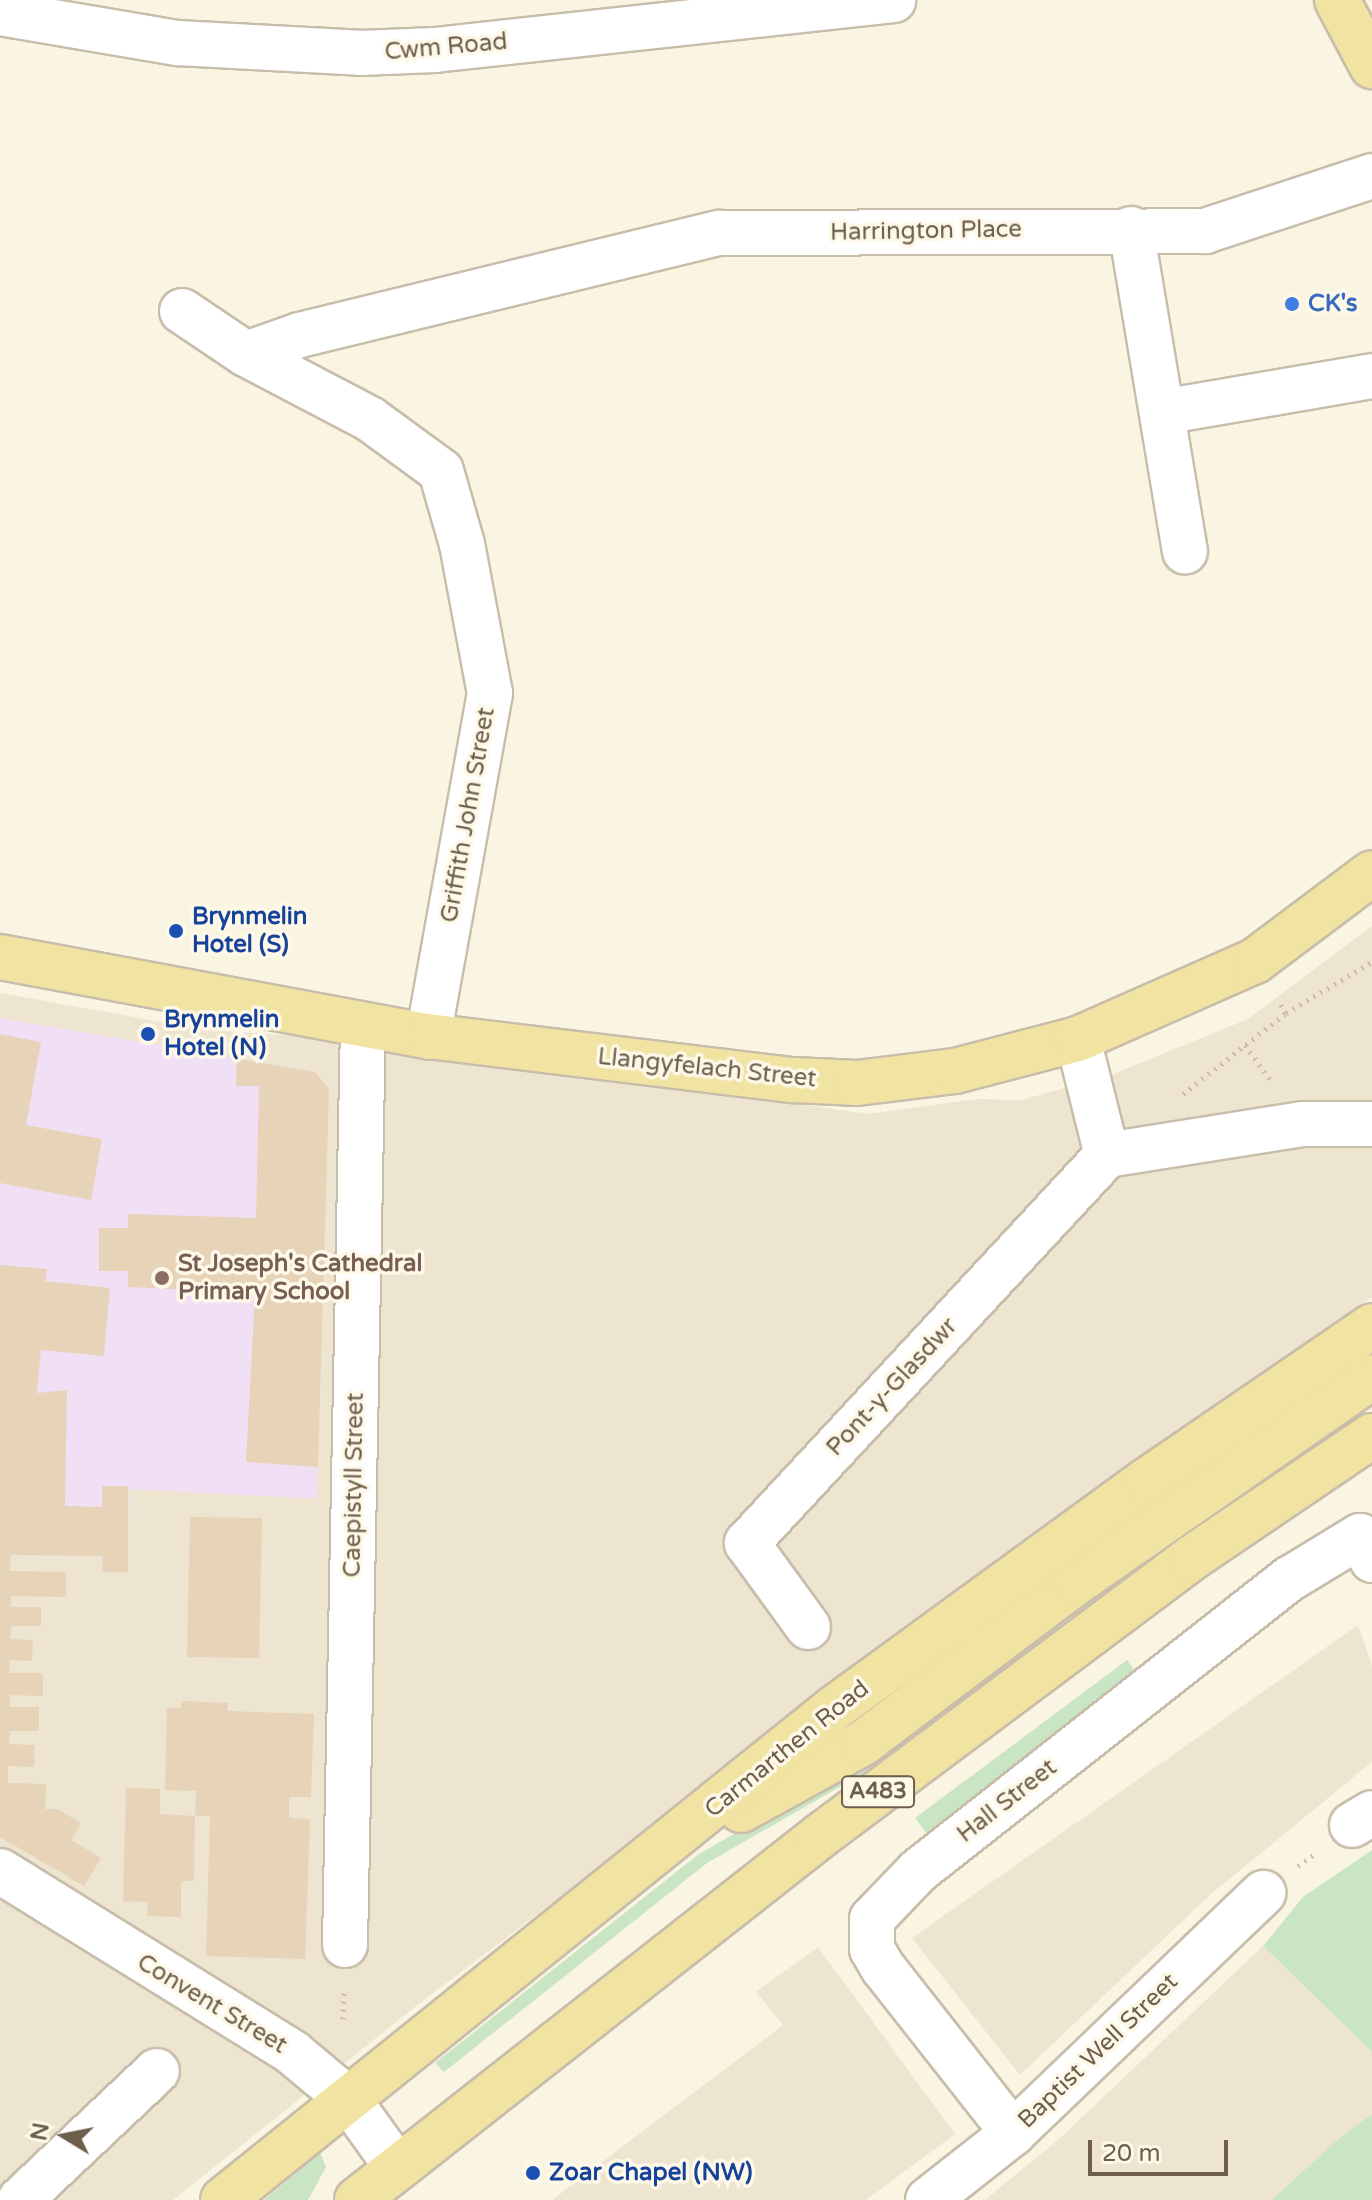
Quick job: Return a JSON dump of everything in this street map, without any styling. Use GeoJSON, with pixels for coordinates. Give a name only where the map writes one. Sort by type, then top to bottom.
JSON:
{"type":"FeatureCollection","features":[{"type":"Feature","properties":{"kind":"main road"},"geometry":{"type":"LineString","coordinates":[[1337,0],[1372,66]]}},
{"type":"Feature","properties":{"kind":"main road","name":"Llangyfelach Street"},"geometry":{"type":"LineString","coordinates":[[0,957],[428,1036],[794,1080],[857,1083],[955,1071],[1078,1039],[1255,961],[1372,873]]}},
{"type":"Feature","properties":{"kind":"main road","name":"Carmarthen Road"},"geometry":{"type":"LineString","coordinates":[[223,2200],[833,1709],[1017,1575],[1372,1326]]}},
{"type":"Feature","properties":{"kind":"main road","name":"A483"},"geometry":{"type":"LineString","coordinates":[[660,1851],[863,1743],[1077,1582],[1372,1377]]}},
{"type":"Feature","properties":{"kind":"main road","name":"A483"},"geometry":{"type":"LineString","coordinates":[[357,2200],[820,1836],[1193,1557],[1372,1436]]}},
{"type":"Feature","properties":{"kind":"street","name":"Cwm Road"},"geometry":{"type":"LineString","coordinates":[[0,13],[178,43],[360,53],[435,50],[893,0]]}},
{"type":"Feature","properties":{"kind":"street","name":"Harrington Place"},"geometry":{"type":"LineString","coordinates":[[246,354],[300,335],[720,233],[1205,231],[1372,176]]}},
{"type":"Feature","properties":{"kind":"street"},"geometry":{"type":"LineString","coordinates":[[1131,229],[1185,552]]}},
{"type":"Feature","properties":{"kind":"street","name":"Griffith John Street"},"geometry":{"type":"LineString","coordinates":[[182,311],[246,354],[370,419],[441,471],[462,544],[490,693],[428,1036]]}},
{"type":"Feature","properties":{"kind":"street"},"geometry":{"type":"LineString","coordinates":[[1162,412],[1372,376]]}},
{"type":"Feature","properties":{"kind":"street","name":"Caepistyll Street"},"geometry":{"type":"LineString","coordinates":[[345,1945],[363,1025]]}},
{"type":"Feature","properties":{"kind":"street"},"geometry":{"type":"LineString","coordinates":[[1078,1039],[1107,1155],[1303,1124],[1372,1124]]}},
{"type":"Feature","properties":{"kind":"street","name":"Pont-y-Glasdwr"},"geometry":{"type":"LineString","coordinates":[[808,1627],[747,1543],[1107,1155]]}},
{"type":"Feature","properties":{"kind":"street"},"geometry":{"type":"LineString","coordinates":[[1017,1575],[1089,1547],[1372,1351]]}},
{"type":"Feature","properties":{"kind":"street","name":"Hall Street"},"geometry":{"type":"LineString","coordinates":[[1013,2133],[883,1968],[872,1949],[872,1919],[930,1861],[1291,1578],[1366,1548]]}},
{"type":"Feature","properties":{"kind":"street","name":"Convent Street"},"geometry":{"type":"LineString","coordinates":[[0,1871],[293,2053],[348,2099],[397,2167]]}},
{"type":"Feature","properties":{"kind":"street","name":"Baptist Well Street"},"geometry":{"type":"LineString","coordinates":[[928,2200],[1013,2133],[1263,1893]]}},
{"type":"Feature","properties":{"kind":"street"},"geometry":{"type":"LineString","coordinates":[[20,2200],[157,2071]]}},
{"type":"Feature","properties":{"kind":"path"},"geometry":{"type":"LineString","coordinates":[[1255,961],[1286,1013]]}},
{"type":"Feature","properties":{"kind":"path"},"geometry":{"type":"LineString","coordinates":[[1176,1100],[1286,1013],[1372,962]]}},
{"type":"Feature","properties":{"kind":"shaded area"},"geometry":{"type":"Polygon","coordinates":[[[1372,926],[1372,1297],[1124,1472],[416,2006],[173,2200],[0,2200],[0,993],[206,1030],[316,1037],[869,1114],[977,1099],[1022,1100],[1113,1074],[1248,1019],[1372,926]]]}},
{"type":"Feature","properties":{"kind":"shaded area","name":"St Joseph's Cathedral Primary School"},"geometry":{"type":"Polygon","coordinates":[[[0,1018],[315,1072],[329,1089],[317,1499],[129,1489],[128,1572],[102,1572],[102,1556],[0,1555],[0,1018]]]}},
{"type":"Feature","properties":{"kind":"shaded area"},"geometry":{"type":"Polygon","coordinates":[[[1358,1625],[1372,1666],[1372,1762],[1210,1895],[1020,2075],[912,1938],[1358,1625]]]}},
{"type":"Feature","properties":{"kind":"shaded area"},"geometry":{"type":"Polygon","coordinates":[[[1263,1946],[1372,2052],[1372,2114],[1272,2200],[985,2200],[1059,2139],[1263,1946]]]}},
{"type":"Feature","properties":{"kind":"shaded area"},"geometry":{"type":"Polygon","coordinates":[[[818,1947],[955,2134],[866,2200],[552,2200],[783,2025],[756,1992],[818,1947]]]}},
{"type":"Feature","properties":{"kind":"green space"},"geometry":{"type":"Polygon","coordinates":[[[1127,1660],[1138,1675],[926,1833],[915,1818],[1127,1660]]]}},
{"type":"Feature","properties":{"kind":"green space"},"geometry":{"type":"Polygon","coordinates":[[[889,1736],[897,1747],[859,1776],[707,1863],[444,2072],[435,2063],[699,1854],[852,1766],[889,1736]]]}},
{"type":"Feature","properties":{"kind":"green space"},"geometry":{"type":"Polygon","coordinates":[[[1372,1850],[1372,2052],[1263,1946],[1303,1897],[1372,1850]]]}},
{"type":"Feature","properties":{"kind":"green space"},"geometry":{"type":"Polygon","coordinates":[[[1372,2114],[1372,2200],[1272,2200],[1335,2142],[1372,2114]]]}},
{"type":"Feature","properties":{"kind":"green space"},"geometry":{"type":"Polygon","coordinates":[[[320,2153],[326,2167],[308,2200],[264,2200],[320,2153]]]}},
{"type":"Feature","properties":{"kind":"building"},"geometry":{"type":"Polygon","coordinates":[[[0,1034],[41,1042],[26,1125],[102,1139],[91,1200],[0,1183],[0,1034]]]}},
{"type":"Feature","properties":{"kind":"building"},"geometry":{"type":"Polygon","coordinates":[[[237,1059],[315,1072],[329,1089],[318,1467],[246,1462],[255,1293],[128,1287],[128,1271],[99,1271],[99,1228],[128,1228],[128,1214],[256,1218],[259,1086],[236,1086],[237,1059]]]}},
{"type":"Feature","properties":{"kind":"building"},"geometry":{"type":"Polygon","coordinates":[[[0,1265],[47,1269],[45,1281],[110,1288],[104,1356],[41,1350],[37,1393],[67,1390],[65,1506],[102,1507],[102,1486],[128,1486],[128,1572],[102,1572],[103,1556],[11,1555],[10,1571],[66,1572],[66,1597],[11,1596],[11,1607],[41,1607],[41,1626],[11,1626],[10,1639],[33,1640],[32,1661],[9,1660],[10,1673],[43,1673],[43,1696],[10,1695],[10,1707],[39,1707],[39,1731],[10,1731],[9,1744],[35,1745],[34,1767],[8,1766],[8,1783],[46,1784],[45,1809],[57,1809],[81,1823],[71,1840],[101,1858],[84,1886],[0,1837],[0,1265]]]}},
{"type":"Feature","properties":{"kind":"building"},"geometry":{"type":"Polygon","coordinates":[[[190,1517],[262,1518],[259,1658],[187,1657],[190,1517]]]}},
{"type":"Feature","properties":{"kind":"building"},"geometry":{"type":"Polygon","coordinates":[[[181,1701],[228,1703],[227,1711],[314,1714],[311,1797],[289,1797],[289,1818],[310,1819],[305,1959],[206,1956],[210,1816],[195,1816],[196,1791],[165,1790],[167,1708],[181,1708],[181,1701]]]}},
{"type":"Feature","properties":{"kind":"building"},"geometry":{"type":"Polygon","coordinates":[[[126,1788],[160,1789],[160,1814],[195,1816],[194,1881],[181,1881],[181,1917],[147,1916],[148,1902],[123,1901],[126,1788]]]}},
{"type":"Feature","properties":{"kind":"place","name":"CK's"},"geometry":{"type":"Point","coordinates":[1292,304]}},
{"type":"Feature","properties":{"kind":"place","name":"Brynmelin Hotel (S)"},"geometry":{"type":"Point","coordinates":[176,931]}},
{"type":"Feature","properties":{"kind":"place","name":"Brynmelin Hotel (N)"},"geometry":{"type":"Point","coordinates":[148,1034]}},
{"type":"Feature","properties":{"kind":"place","name":"St Joseph's Cathedral Primary School"},"geometry":{"type":"Point","coordinates":[162,1278]}},
{"type":"Feature","properties":{"kind":"place","name":"Zoar Chapel (NW)"},"geometry":{"type":"Point","coordinates":[533,2173]}}]}
